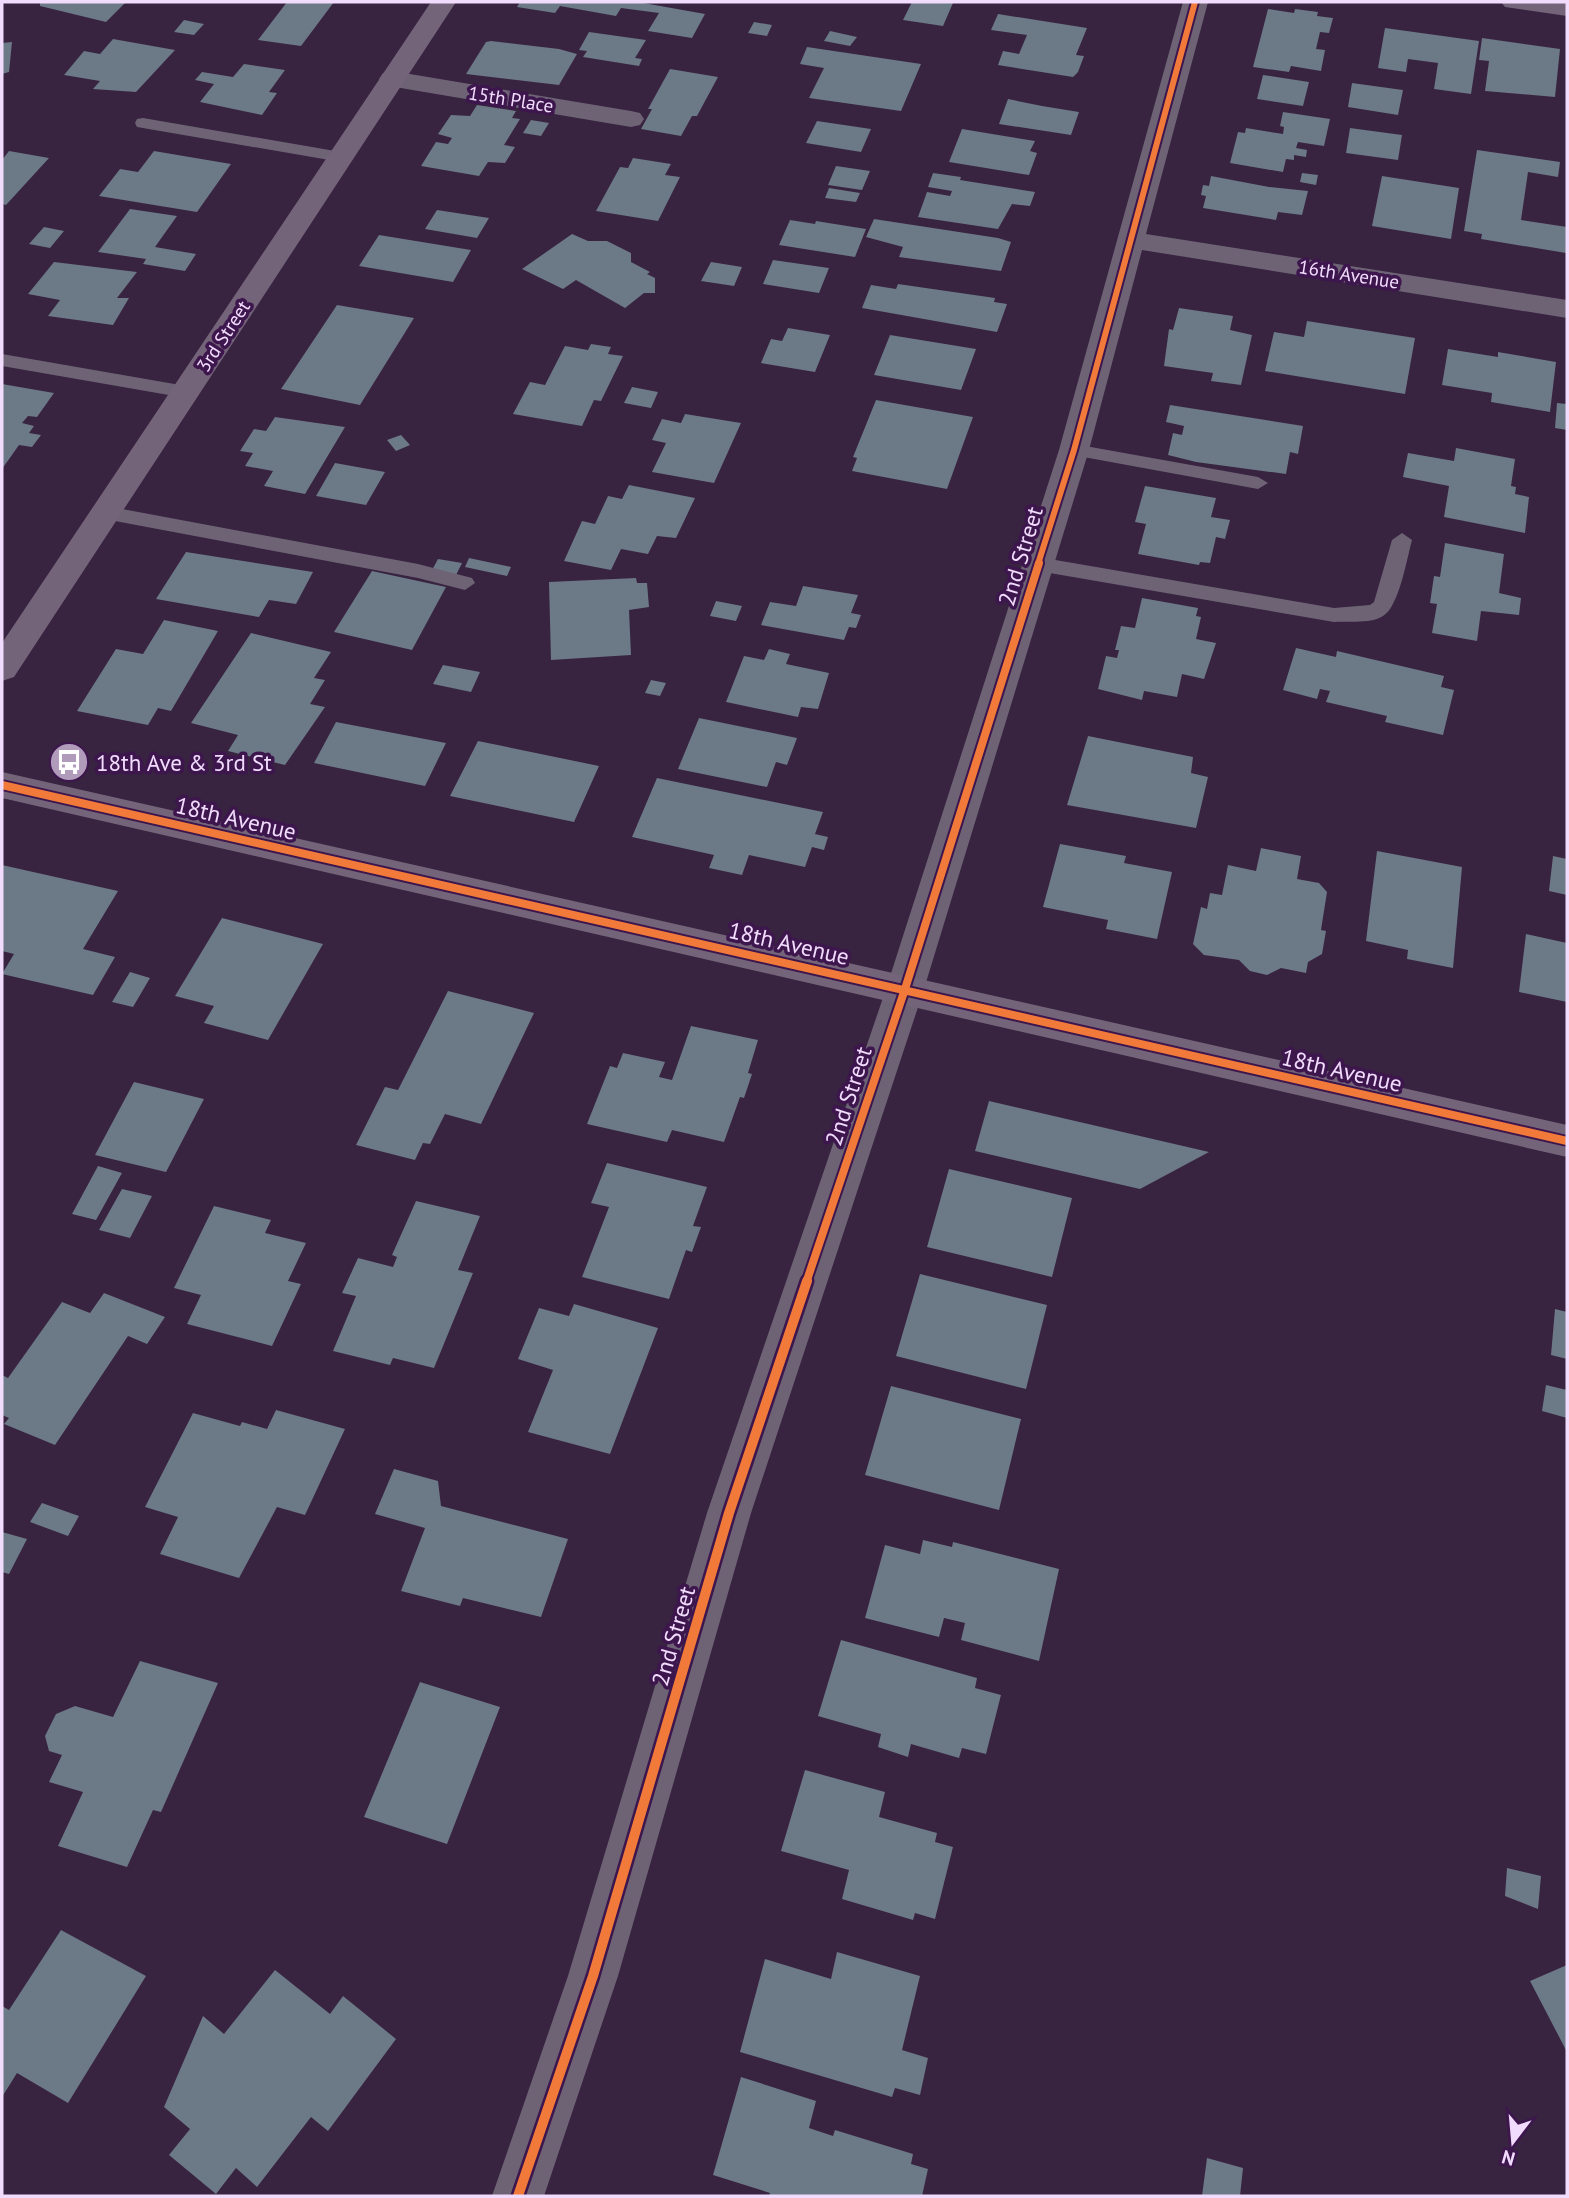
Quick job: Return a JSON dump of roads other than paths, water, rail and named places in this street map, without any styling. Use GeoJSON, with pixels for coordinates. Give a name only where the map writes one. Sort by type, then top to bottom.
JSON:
{"type":"FeatureCollection","features":[{"type":"Feature","properties":{"kind":"street","name":"3rd Street"},"geometry":{"type":"LineString","coordinates":[[2,669],[443,2]]}},
{"type":"Feature","properties":{"kind":"street","name":"2nd Street"},"geometry":{"type":"LineString","coordinates":[[518,2196],[593,1976],[729,1513],[905,989],[1074,450],[1195,2]]}},
{"type":"Feature","properties":{"kind":"street"},"geometry":{"type":"LineString","coordinates":[[1514,2],[1567,9]]}},
{"type":"Feature","properties":{"kind":"street","name":"15th Place"},"geometry":{"type":"LineString","coordinates":[[392,79],[631,118]]}},
{"type":"Feature","properties":{"kind":"street","name":"16th Avenue"},"geometry":{"type":"LineString","coordinates":[[1131,240],[1567,309]]}},
{"type":"Feature","properties":{"kind":"street","name":"18th Avenue"},"geometry":{"type":"LineString","coordinates":[[2,785],[1567,1141]]}},
{"type":"Feature","properties":{"kind":"lane"},"geometry":{"type":"LineString","coordinates":[[143,123],[341,157]]}},
{"type":"Feature","properties":{"kind":"lane"},"geometry":{"type":"LineString","coordinates":[[2,360],[186,392]]}},
{"type":"Feature","properties":{"kind":"lane"},"geometry":{"type":"LineString","coordinates":[[1074,450],[1258,483]]}},
{"type":"Feature","properties":{"kind":"lane"},"geometry":{"type":"LineString","coordinates":[[106,513],[418,571],[465,583]]}},
{"type":"Feature","properties":{"kind":"lane"},"geometry":{"type":"LineString","coordinates":[[1038,564],[1334,615],[1375,612],[1383,605],[1402,540]]}},
{"type":"Feature","properties":{"kind":"place","name":"18th Ave & 3rd St"},"geometry":{"type":"Point","coordinates":[69,762]}}]}
